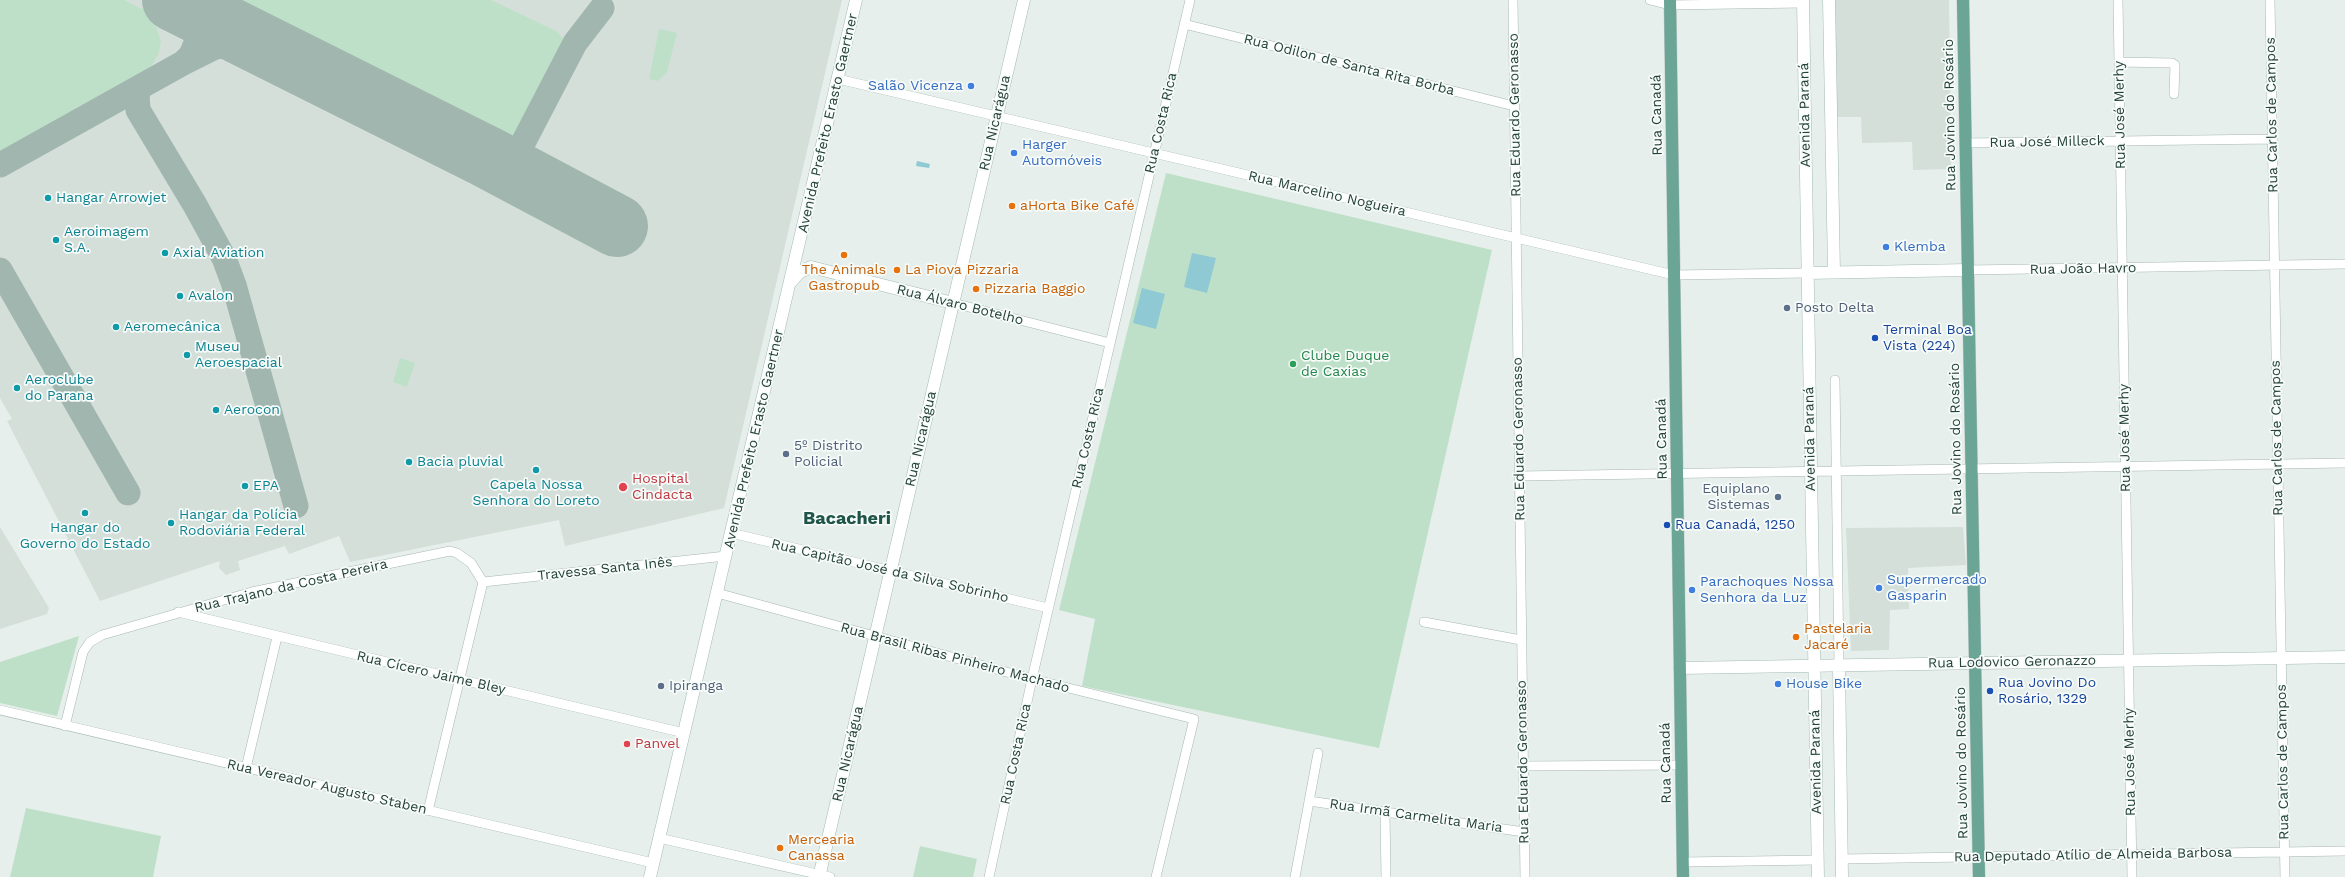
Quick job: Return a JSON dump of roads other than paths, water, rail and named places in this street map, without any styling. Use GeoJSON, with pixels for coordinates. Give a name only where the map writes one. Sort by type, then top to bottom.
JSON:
{"type":"FeatureCollection","features":[{"type":"Feature","properties":{"kind":"main road","name":"Avenida Prefeito Erasto Gaertner"},"geometry":{"type":"LineString","coordinates":[[650,877],[791,282],[856,0]]}},
{"type":"Feature","properties":{"kind":"main road","name":"Rua Nicarágua"},"geometry":{"type":"LineString","coordinates":[[823,876],[875,636],[1024,0]]}},
{"type":"Feature","properties":{"kind":"main road","name":"Avenida Paraná"},"geometry":{"type":"LineString","coordinates":[[1829,0],[1834,272]]}},
{"type":"Feature","properties":{"kind":"main road","name":"Rua Jovino do Rosário"},"geometry":{"type":"LineString","coordinates":[[1963,0],[1979,877]]}},
{"type":"Feature","properties":{"kind":"main road","name":"Avenida Paraná"},"geometry":{"type":"LineString","coordinates":[[1803,1],[1818,877]]}},
{"type":"Feature","properties":{"kind":"main road","name":"Rua Canadá"},"geometry":{"type":"LineString","coordinates":[[1670,2],[1683,877]]}},
{"type":"Feature","properties":{"kind":"main road"},"geometry":{"type":"LineString","coordinates":[[791,282],[800,272],[811,267],[803,257],[799,245]]}},
{"type":"Feature","properties":{"kind":"main road","name":"Rua Álvaro Botelho"},"geometry":{"type":"LineString","coordinates":[[811,267],[953,303]]}},
{"type":"Feature","properties":{"kind":"main road","name":"Rua João Havro"},"geometry":{"type":"LineString","coordinates":[[1821,273],[1968,270]]}},
{"type":"Feature","properties":{"kind":"main road","name":"Rua Marcelino Nogueira"},"geometry":{"type":"LineString","coordinates":[[1807,273],[1821,273]]}},
{"type":"Feature","properties":{"kind":"main road","name":"Rua Lodovico Geronazzo"},"geometry":{"type":"LineString","coordinates":[[1680,668],[2345,657]]}},
{"type":"Feature","properties":{"kind":"main road","name":"Avenida Paraná"},"geometry":{"type":"LineString","coordinates":[[1839,665],[1842,877]]}},
{"type":"Feature","properties":{"kind":"street","name":"Rua Costa Rica"},"geometry":{"type":"LineString","coordinates":[[989,877],[1048,608],[1190,0]]}},
{"type":"Feature","properties":{"kind":"street","name":"Rua Eduardo Geronasso"},"geometry":{"type":"LineString","coordinates":[[1513,0],[1524,877]]}},
{"type":"Feature","properties":{"kind":"street"},"geometry":{"type":"LineString","coordinates":[[1650,0],[1670,2],[1803,1]]}},
{"type":"Feature","properties":{"kind":"street","name":"Rua José Merhy"},"geometry":{"type":"LineString","coordinates":[[2118,0],[2132,877]]}},
{"type":"Feature","properties":{"kind":"street","name":"Rua Carlos de Campos"},"geometry":{"type":"LineString","coordinates":[[2270,0],[2285,877]]}},
{"type":"Feature","properties":{"kind":"street","name":"Rua Odilon de Santa Rita Borba"},"geometry":{"type":"LineString","coordinates":[[1184,24],[1514,106]]}},
{"type":"Feature","properties":{"kind":"street"},"geometry":{"type":"LineString","coordinates":[[2120,62],[2172,62],[2175,65],[2174,94]]}},
{"type":"Feature","properties":{"kind":"street","name":"Rua Marcelino Nogueira"},"geometry":{"type":"LineString","coordinates":[[838,78],[1674,275],[1807,273]]}},
{"type":"Feature","properties":{"kind":"street","name":"Rua José Milleck"},"geometry":{"type":"LineString","coordinates":[[1966,143],[2272,139]]}},
{"type":"Feature","properties":{"kind":"street","name":"Rua João Havro"},"geometry":{"type":"LineString","coordinates":[[1968,270],[2122,269],[2345,264]]}},
{"type":"Feature","properties":{"kind":"street","name":"Rua Álvaro Botelho"},"geometry":{"type":"LineString","coordinates":[[953,303],[1110,343]]}},
{"type":"Feature","properties":{"kind":"street","name":"Avenida Paraná"},"geometry":{"type":"LineString","coordinates":[[1834,380],[1839,665]]}},
{"type":"Feature","properties":{"kind":"street"},"geometry":{"type":"LineString","coordinates":[[1519,476],[2345,463]]}},
{"type":"Feature","properties":{"kind":"street","name":"Rua Capitão José da Silva Sobrinho"},"geometry":{"type":"LineString","coordinates":[[731,533],[1048,608]]}},
{"type":"Feature","properties":{"kind":"street","name":"Rua Trajano da Costa Pereira"},"geometry":{"type":"LineString","coordinates":[[65,726],[83,652],[90,642],[102,635],[178,612],[280,585],[450,551],[468,560],[483,582]]}},
{"type":"Feature","properties":{"kind":"street","name":"Travessa Santa Inês"},"geometry":{"type":"LineString","coordinates":[[483,582],[726,556]]}},
{"type":"Feature","properties":{"kind":"street"},"geometry":{"type":"LineString","coordinates":[[428,811],[483,582]]}},
{"type":"Feature","properties":{"kind":"street","name":"Rua Brasil Ribas Pinheiro Machado"},"geometry":{"type":"LineString","coordinates":[[717,593],[1032,679],[1194,719],[1156,877]]}},
{"type":"Feature","properties":{"kind":"street","name":"Rua Cícero Jaime Bley"},"geometry":{"type":"LineString","coordinates":[[178,612],[277,637],[684,733]]}},
{"type":"Feature","properties":{"kind":"street"},"geometry":{"type":"LineString","coordinates":[[1424,622],[1521,640]]}},
{"type":"Feature","properties":{"kind":"street"},"geometry":{"type":"LineString","coordinates":[[246,768],[277,637]]}},
{"type":"Feature","properties":{"kind":"street","name":"Rua Vereador Augusto Staben"},"geometry":{"type":"LineString","coordinates":[[0,710],[653,863]]}},
{"type":"Feature","properties":{"kind":"street"},"geometry":{"type":"LineString","coordinates":[[1295,877],[1318,753]]}},
{"type":"Feature","properties":{"kind":"street"},"geometry":{"type":"LineString","coordinates":[[1523,766],[1681,764]]}},
{"type":"Feature","properties":{"kind":"street","name":"Rua Irmã Carmelita Maria"},"geometry":{"type":"LineString","coordinates":[[1309,801],[1524,832]]}},
{"type":"Feature","properties":{"kind":"street"},"geometry":{"type":"LineString","coordinates":[[1385,812],[1386,877]]}},
{"type":"Feature","properties":{"kind":"street"},"geometry":{"type":"LineString","coordinates":[[659,838],[823,876]]}},
{"type":"Feature","properties":{"kind":"street","name":"Rua Deputado Atílio de Almeida Barbosa"},"geometry":{"type":"LineString","coordinates":[[1842,859],[2345,851]]}},
{"type":"Feature","properties":{"kind":"street"},"geometry":{"type":"LineString","coordinates":[[1683,862],[1818,860]]}},
{"type":"Feature","properties":{"kind":"water"},"geometry":{"type":"Polygon","coordinates":[[[917,161],[930,164],[929,168],[916,166],[917,161]]]}},
{"type":"Feature","properties":{"kind":"water"},"geometry":{"type":"Polygon","coordinates":[[[1192,253],[1216,258],[1207,293],[1184,287],[1192,253]]]}},
{"type":"Feature","properties":{"kind":"water"},"geometry":{"type":"Polygon","coordinates":[[[1142,288],[1165,294],[1156,329],[1133,323],[1142,288]]]}},
{"type":"Feature","properties":{"kind":"place","name":"Salão Vicenza"},"geometry":{"type":"Point","coordinates":[971,86]}},
{"type":"Feature","properties":{"kind":"place","name":"Harger Automóveis"},"geometry":{"type":"Point","coordinates":[1014,153]}},
{"type":"Feature","properties":{"kind":"place","name":"Hangar Arrowjet"},"geometry":{"type":"Point","coordinates":[48,198]}},
{"type":"Feature","properties":{"kind":"place","name":"aHorta Bike Café"},"geometry":{"type":"Point","coordinates":[1012,206]}},
{"type":"Feature","properties":{"kind":"place","name":"Aeroimagem S.A."},"geometry":{"type":"Point","coordinates":[56,240]}},
{"type":"Feature","properties":{"kind":"place","name":"Klemba"},"geometry":{"type":"Point","coordinates":[1886,247]}},
{"type":"Feature","properties":{"kind":"place","name":"Axial Aviation"},"geometry":{"type":"Point","coordinates":[165,253]}},
{"type":"Feature","properties":{"kind":"place","name":"The Animals Gastropub"},"geometry":{"type":"Point","coordinates":[844,255]}},
{"type":"Feature","properties":{"kind":"place","name":"La Piova Pizzaria"},"geometry":{"type":"Point","coordinates":[897,270]}},
{"type":"Feature","properties":{"kind":"place","name":"Pizzaria Baggio"},"geometry":{"type":"Point","coordinates":[976,289]}},
{"type":"Feature","properties":{"kind":"place","name":"Avalon"},"geometry":{"type":"Point","coordinates":[180,296]}},
{"type":"Feature","properties":{"kind":"place","name":"Posto Delta"},"geometry":{"type":"Point","coordinates":[1787,308]}},
{"type":"Feature","properties":{"kind":"place","name":"Aeromecânica"},"geometry":{"type":"Point","coordinates":[116,327]}},
{"type":"Feature","properties":{"kind":"place","name":"Terminal Boa Vista (224)"},"geometry":{"type":"Point","coordinates":[1875,338]}},
{"type":"Feature","properties":{"kind":"place","name":"Museu Aeroespacial"},"geometry":{"type":"Point","coordinates":[187,355]}},
{"type":"Feature","properties":{"kind":"place","name":"Clube Duque de Caxias"},"geometry":{"type":"Point","coordinates":[1293,364]}},
{"type":"Feature","properties":{"kind":"place","name":"Aeroclube do Parana"},"geometry":{"type":"Point","coordinates":[17,388]}},
{"type":"Feature","properties":{"kind":"place","name":"Aerocon"},"geometry":{"type":"Point","coordinates":[216,410]}},
{"type":"Feature","properties":{"kind":"place","name":"5º Distrito Policial"},"geometry":{"type":"Point","coordinates":[786,454]}},
{"type":"Feature","properties":{"kind":"place","name":"Bacia pluvial"},"geometry":{"type":"Point","coordinates":[409,462]}},
{"type":"Feature","properties":{"kind":"place","name":"Capela Nossa Senhora do Loreto"},"geometry":{"type":"Point","coordinates":[536,470]}},
{"type":"Feature","properties":{"kind":"place","name":"EPA"},"geometry":{"type":"Point","coordinates":[245,486]}},
{"type":"Feature","properties":{"kind":"place","name":"Hospital Cindacta"},"geometry":{"type":"Point","coordinates":[623,487]}},
{"type":"Feature","properties":{"kind":"place","name":"Equiplano Sistemas"},"geometry":{"type":"Point","coordinates":[1778,497]}},
{"type":"Feature","properties":{"kind":"place","name":"Hangar do Governo do Estado"},"geometry":{"type":"Point","coordinates":[85,513]}},
{"type":"Feature","properties":{"kind":"place","name":"Hangar da Polícia Rodoviária Federal"},"geometry":{"type":"Point","coordinates":[171,523]}},
{"type":"Feature","properties":{"kind":"place","name":"Rua Canadá, 1250"},"geometry":{"type":"Point","coordinates":[1667,525]}},
{"type":"Feature","properties":{"kind":"place","name":"Supermercado Gasparin"},"geometry":{"type":"Point","coordinates":[1879,588]}},
{"type":"Feature","properties":{"kind":"place","name":"Parachoques Nossa Senhora da Luz"},"geometry":{"type":"Point","coordinates":[1692,590]}},
{"type":"Feature","properties":{"kind":"place","name":"Pastelaria Jacaré"},"geometry":{"type":"Point","coordinates":[1796,637]}},
{"type":"Feature","properties":{"kind":"place","name":"House Bike"},"geometry":{"type":"Point","coordinates":[1778,684]}},
{"type":"Feature","properties":{"kind":"place","name":"Ipiranga"},"geometry":{"type":"Point","coordinates":[661,686]}},
{"type":"Feature","properties":{"kind":"place","name":"Rua Jovino Do Rosário, 1329"},"geometry":{"type":"Point","coordinates":[1990,691]}},
{"type":"Feature","properties":{"kind":"place","name":"Panvel"},"geometry":{"type":"Point","coordinates":[627,744]}},
{"type":"Feature","properties":{"kind":"place","name":"Mercearia Canassa"},"geometry":{"type":"Point","coordinates":[780,848]}},
{"type":"Feature","properties":{"kind":"district","name":"Bacacheri"},"geometry":{"type":"Point","coordinates":[847,519]}}]}
